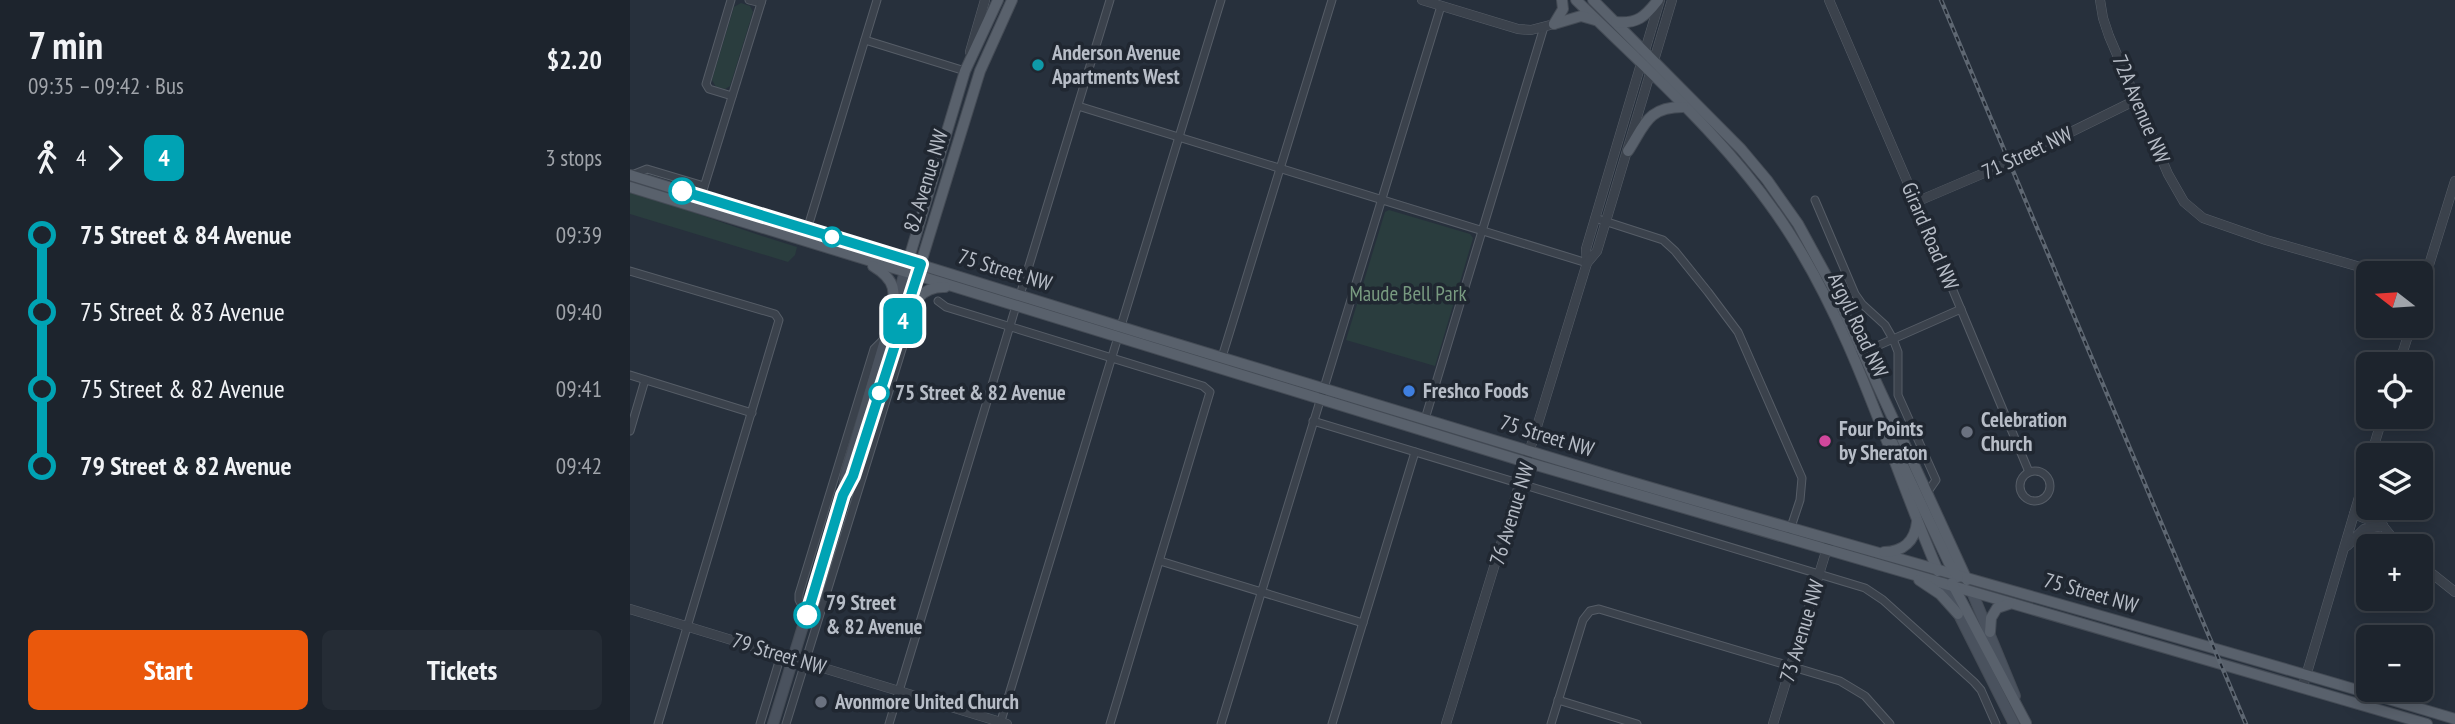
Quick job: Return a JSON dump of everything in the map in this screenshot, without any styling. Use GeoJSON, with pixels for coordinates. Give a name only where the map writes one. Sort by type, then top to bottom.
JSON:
{"type":"FeatureCollection","features":[{"type":"Feature","properties":{"kind":"main road","name":"82 Avenue NW"},"geometry":{"type":"LineString","coordinates":[[843,495],[853,476],[897,321],[907,266],[965,71],[998,0]]}},
{"type":"Feature","properties":{"kind":"main road","name":"82 Avenue NW"},"geometry":{"type":"LineString","coordinates":[[773,724],[843,495],[846,474],[886,338],[897,321],[919,270],[980,71],[1012,0]]}},
{"type":"Feature","properties":{"kind":"main road"},"geometry":{"type":"LineString","coordinates":[[1549,25],[1563,9],[1562,0]]}},
{"type":"Feature","properties":{"kind":"main road","name":"Argyll Road NW"},"geometry":{"type":"LineString","coordinates":[[1576,0],[1742,169],[1787,230],[1857,355],[1927,493],[1954,580],[1958,614],[2014,724]]}},
{"type":"Feature","properties":{"kind":"main road","name":"Argyll Road NW"},"geometry":{"type":"LineString","coordinates":[[1593,0],[1741,149],[1778,194],[1823,267],[1857,355],[1889,451],[1937,569],[1954,580]]}},
{"type":"Feature","properties":{"kind":"main road"},"geometry":{"type":"LineString","coordinates":[[1616,22],[1639,21],[1659,0]]}},
{"type":"Feature","properties":{"kind":"main road"},"geometry":{"type":"LineString","coordinates":[[1549,25],[1581,16],[1598,21]]}},
{"type":"Feature","properties":{"kind":"main road"},"geometry":{"type":"LineString","coordinates":[[1628,151],[1645,122],[1657,111],[1668,107],[1684,107]]}},
{"type":"Feature","properties":{"kind":"main road","name":"75 Street NW"},"geometry":{"type":"LineString","coordinates":[[631,179],[701,197],[807,230],[919,270],[1787,538],[1875,552],[1937,569]]}},
{"type":"Feature","properties":{"kind":"main road","name":"75 Street NW"},"geometry":{"type":"LineString","coordinates":[[701,197],[862,258],[907,266]]}},
{"type":"Feature","properties":{"kind":"main road"},"geometry":{"type":"LineString","coordinates":[[862,258],[891,280],[897,321]]}},
{"type":"Feature","properties":{"kind":"main road","name":"75 Street NW"},"geometry":{"type":"LineString","coordinates":[[919,270],[965,290],[1018,301]]}},
{"type":"Feature","properties":{"kind":"main road"},"geometry":{"type":"LineString","coordinates":[[897,321],[923,293],[940,287],[965,290]]}},
{"type":"Feature","properties":{"kind":"main road","name":"75 Street NW"},"geometry":{"type":"LineString","coordinates":[[1120,331],[1222,357],[1321,393],[1425,419],[1529,457],[1791,526],[1829,544],[1907,573],[1954,580],[2307,674],[2455,719]]}},
{"type":"Feature","properties":{"kind":"main road"},"geometry":{"type":"LineString","coordinates":[[1880,420],[1901,458],[1954,580],[2026,724]]}},
{"type":"Feature","properties":{"kind":"main road"},"geometry":{"type":"LineString","coordinates":[[843,495],[856,499]]}},
{"type":"Feature","properties":{"kind":"main road"},"geometry":{"type":"LineString","coordinates":[[1875,552],[1891,552],[1904,547],[1915,534],[1917,519]]}},
{"type":"Feature","properties":{"kind":"main road"},"geometry":{"type":"LineString","coordinates":[[1907,573],[1940,594],[1958,614]]}},
{"type":"Feature","properties":{"kind":"main road","name":"75 Street NW"},"geometry":{"type":"LineString","coordinates":[[1954,580],[1972,592],[2427,724]]}},
{"type":"Feature","properties":{"kind":"main road"},"geometry":{"type":"LineString","coordinates":[[1972,592],[2026,724]]}},
{"type":"Feature","properties":{"kind":"main road"},"geometry":{"type":"LineString","coordinates":[[1990,632],[1997,608],[2014,603]]}},
{"type":"Feature","properties":{"kind":"street"},"geometry":{"type":"LineString","coordinates":[[731,0],[706,84],[709,89],[732,96]]}},
{"type":"Feature","properties":{"kind":"street"},"geometry":{"type":"LineString","coordinates":[[701,197],[761,2],[749,0]]}},
{"type":"Feature","properties":{"kind":"street"},"geometry":{"type":"LineString","coordinates":[[807,230],[877,0]]}},
{"type":"Feature","properties":{"kind":"street","name":"82 Avenue NW"},"geometry":{"type":"LineString","coordinates":[[965,71],[985,0]]}},
{"type":"Feature","properties":{"kind":"street"},"geometry":{"type":"LineString","coordinates":[[889,724],[1110,0]]}},
{"type":"Feature","properties":{"kind":"street"},"geometry":{"type":"LineString","coordinates":[[1002,723],[1221,0]]}},
{"type":"Feature","properties":{"kind":"street"},"geometry":{"type":"LineString","coordinates":[[1222,357],[1332,0]]}},
{"type":"Feature","properties":{"kind":"street"},"geometry":{"type":"LineString","coordinates":[[1422,0],[1518,29],[1531,30],[1549,25]]}},
{"type":"Feature","properties":{"kind":"street","name":"76 Avenue NW"},"geometry":{"type":"LineString","coordinates":[[1446,724],[1587,263],[1586,248],[1646,52],[1659,0]]}},
{"type":"Feature","properties":{"kind":"street","name":"76 Avenue NW"},"geometry":{"type":"LineString","coordinates":[[1587,263],[1597,251],[1672,0]]}},
{"type":"Feature","properties":{"kind":"street","name":"Girard Road NW"},"geometry":{"type":"LineString","coordinates":[[1829,0],[2029,472]]}},
{"type":"Feature","properties":{"kind":"street","name":"72A Avenue NW"},"geometry":{"type":"LineString","coordinates":[[2100,0],[2106,27],[2176,191],[2194,212],[2243,233],[2356,266]]}},
{"type":"Feature","properties":{"kind":"street"},"geometry":{"type":"LineString","coordinates":[[1221,724],[1441,6]]}},
{"type":"Feature","properties":{"kind":"street"},"geometry":{"type":"LineString","coordinates":[[1425,419],[1482,230],[1549,25]]}},
{"type":"Feature","properties":{"kind":"street"},"geometry":{"type":"LineString","coordinates":[[865,40],[965,71]]}},
{"type":"Feature","properties":{"kind":"street","name":"71 Street NW"},"geometry":{"type":"LineString","coordinates":[[1916,202],[2010,162],[2136,100]]}},
{"type":"Feature","properties":{"kind":"street"},"geometry":{"type":"LineString","coordinates":[[1077,106],[1587,263]]}},
{"type":"Feature","properties":{"kind":"street"},"geometry":{"type":"LineString","coordinates":[[2430,261],[2455,181]]}},
{"type":"Feature","properties":{"kind":"street","name":"Argyll Road NW"},"geometry":{"type":"LineString","coordinates":[[1815,200],[1855,294],[1885,325],[1898,352],[1898,395],[1936,480],[1927,493]]}},
{"type":"Feature","properties":{"kind":"street"},"geometry":{"type":"LineString","coordinates":[[1595,218],[1658,237],[1669,245],[1738,332],[1802,478],[1800,500],[1787,538]]}},
{"type":"Feature","properties":{"kind":"street"},"geometry":{"type":"LineString","coordinates":[[630,271],[775,314],[779,320],[658,724]]}},
{"type":"Feature","properties":{"kind":"street"},"geometry":{"type":"LineString","coordinates":[[938,301],[946,307],[1209,390],[1210,396],[1110,724]]}},
{"type":"Feature","properties":{"kind":"street"},"geometry":{"type":"LineString","coordinates":[[1857,355],[1961,309]]}},
{"type":"Feature","properties":{"kind":"street","name":"82 Avenue NW"},"geometry":{"type":"LineString","coordinates":[[807,615],[799,600],[799,594],[874,349],[886,338]]}},
{"type":"Feature","properties":{"kind":"street"},"geometry":{"type":"LineString","coordinates":[[786,724],[903,346]]}},
{"type":"Feature","properties":{"kind":"street"},"geometry":{"type":"LineString","coordinates":[[630,375],[752,412]]}},
{"type":"Feature","properties":{"kind":"street"},"geometry":{"type":"LineString","coordinates":[[630,431],[645,380]]}},
{"type":"Feature","properties":{"kind":"street"},"geometry":{"type":"LineString","coordinates":[[1313,421],[1862,587],[1878,597],[1975,682],[1996,724]]}},
{"type":"Feature","properties":{"kind":"street"},"geometry":{"type":"LineString","coordinates":[[1332,724],[1415,452]]}},
{"type":"Feature","properties":{"kind":"street","name":"Girard Road NW"},"geometry":{"type":"LineString","coordinates":[[2029,472],[2044,473],[2050,481],[2048,495],[2040,501],[2026,498],[2020,489],[2022,479],[2029,472]]}},
{"type":"Feature","properties":{"kind":"street"},"geometry":{"type":"LineString","coordinates":[[2303,687],[2356,507]]}},
{"type":"Feature","properties":{"kind":"street"},"geometry":{"type":"LineString","coordinates":[[2354,514],[2383,526]]}},
{"type":"Feature","properties":{"kind":"street"},"geometry":{"type":"LineString","coordinates":[[2381,520],[2389,534]]}},
{"type":"Feature","properties":{"kind":"street"},"geometry":{"type":"LineString","coordinates":[[2345,548],[2364,529],[2383,526]]}},
{"type":"Feature","properties":{"kind":"street","name":"73 Avenue NW"},"geometry":{"type":"LineString","coordinates":[[1773,724],[1829,544]]}},
{"type":"Feature","properties":{"kind":"street"},"geometry":{"type":"LineString","coordinates":[[1160,561],[1363,623]]}},
{"type":"Feature","properties":{"kind":"street"},"geometry":{"type":"LineString","coordinates":[[2433,574],[2455,592]]}},
{"type":"Feature","properties":{"kind":"street","name":"79 Street NW"},"geometry":{"type":"LineString","coordinates":[[630,609],[1002,723]]}},
{"type":"Feature","properties":{"kind":"street"},"geometry":{"type":"LineString","coordinates":[[1550,724],[1583,620],[1590,611],[1602,610],[1848,685],[1865,696],[1890,724]]}},
{"type":"Feature","properties":{"kind":"street"},"geometry":{"type":"LineString","coordinates":[[760,724],[781,655]]}},
{"type":"Feature","properties":{"kind":"street"},"geometry":{"type":"LineString","coordinates":[[1558,700],[1637,724]]}},
{"type":"Feature","properties":{"kind":"green space"},"geometry":{"type":"Polygon","coordinates":[[[741,3],[750,6],[753,12],[730,86],[725,89],[716,87],[712,80],[734,7],[741,3]]]}},
{"type":"Feature","properties":{"kind":"green space"},"geometry":{"type":"Polygon","coordinates":[[[630,191],[797,247],[795,255],[788,262],[630,214],[630,191]]]}},
{"type":"Feature","properties":{"kind":"green space","name":"Maude Bell Park"},"geometry":{"type":"Polygon","coordinates":[[[1389,210],[1470,234],[1473,238],[1435,366],[1346,340],[1385,212],[1389,210]]]}},
{"type":"Feature","properties":{"kind":"railway"},"geometry":{"type":"LineString","coordinates":[[1941,0],[2246,724]]}},
{"type":"Feature","properties":{"kind":"bus line","name":"4"},"geometry":{"type":"LineString","coordinates":[[682,191],[921,264],[853,476],[843,495],[807,615]]}},
{"type":"Feature","properties":{"kind":"place","name":"Anderson Avenue Apartments West"},"geometry":{"type":"Point","coordinates":[1038,65]}},
{"type":"Feature","properties":{"kind":"place","name":"Freshco Foods"},"geometry":{"type":"Point","coordinates":[1409,391]}},
{"type":"Feature","properties":{"kind":"place","name":"75 Street & 82 Avenue"},"geometry":{"type":"Point","coordinates":[879,393]}},
{"type":"Feature","properties":{"kind":"place","name":"Celebration Church"},"geometry":{"type":"Point","coordinates":[1967,432]}},
{"type":"Feature","properties":{"kind":"place","name":"Four Points by Sheraton"},"geometry":{"type":"Point","coordinates":[1825,441]}},
{"type":"Feature","properties":{"kind":"place","name":"79 Street & 82 Avenue"},"geometry":{"type":"Point","coordinates":[807,615]}},
{"type":"Feature","properties":{"kind":"place","name":"Avonmore United Church"},"geometry":{"type":"Point","coordinates":[821,702]}}]}
